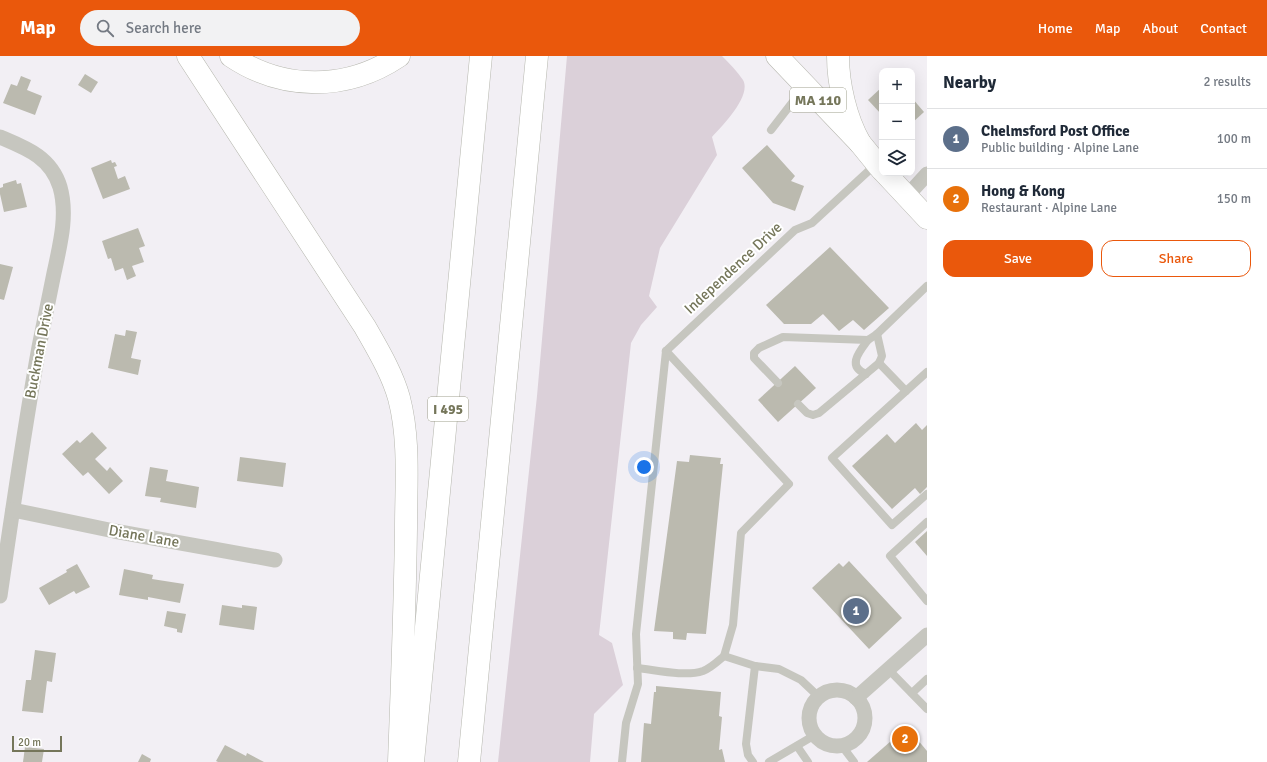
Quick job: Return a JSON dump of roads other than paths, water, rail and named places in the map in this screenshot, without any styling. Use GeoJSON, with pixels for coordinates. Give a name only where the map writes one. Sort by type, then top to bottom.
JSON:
{"type":"FeatureCollection","features":[{"type":"Feature","properties":{"kind":"main road"},"geometry":{"type":"LineString","coordinates":[[188,56],[365,327],[386,365],[399,398],[404,422],[406,460],[405,560],[398,762]]}},
{"type":"Feature","properties":{"kind":"main road"},"geometry":{"type":"LineString","coordinates":[[231,56],[259,72],[282,79],[331,82],[346,79],[379,68],[399,56]]}},
{"type":"Feature","properties":{"kind":"main road","name":"I 495"},"geometry":{"type":"LineString","coordinates":[[413,762],[481,56]]}},
{"type":"Feature","properties":{"kind":"main road"},"geometry":{"type":"LineString","coordinates":[[469,762],[537,56]]}},
{"type":"Feature","properties":{"kind":"main road","name":"MA 110"},"geometry":{"type":"LineString","coordinates":[[777,56],[860,143],[879,167]]}},
{"type":"Feature","properties":{"kind":"main road"},"geometry":{"type":"LineString","coordinates":[[838,56],[839,76],[848,118],[860,143]]}},
{"type":"Feature","properties":{"kind":"main road","name":"MA 110"},"geometry":{"type":"LineString","coordinates":[[888,176],[927,218]]}},
{"type":"Feature","properties":{"kind":"street","name":"Buckman Drive"},"geometry":{"type":"LineString","coordinates":[[0,136],[34,152],[49,164],[55,173],[63,201],[63,225],[60,244],[26,422],[0,596]]}},
{"type":"Feature","properties":{"kind":"street"},"geometry":{"type":"LineString","coordinates":[[907,196],[927,174]]}},
{"type":"Feature","properties":{"kind":"street","name":"Diane Lane"},"geometry":{"type":"LineString","coordinates":[[13,510],[114,531],[275,560]]}},
{"type":"Feature","properties":{"kind":"street"},"geometry":{"type":"LineString","coordinates":[[856,698],[927,635]]}},
{"type":"Feature","properties":{"kind":"street"},"geometry":{"type":"LineString","coordinates":[[834,691],[842,691],[856,698],[864,713],[862,730],[853,740],[842,746],[834,746],[820,741],[810,728],[810,711],[813,703],[826,693],[834,691]]}},
{"type":"Feature","properties":{"kind":"lane"},"geometry":{"type":"LineString","coordinates":[[771,130],[805,86]]}},
{"type":"Feature","properties":{"kind":"lane","name":"Independence Drive"},"geometry":{"type":"LineString","coordinates":[[666,351],[795,230],[812,223],[879,171]]}},
{"type":"Feature","properties":{"kind":"lane"},"geometry":{"type":"LineString","coordinates":[[866,374],[860,372],[857,368],[855,362],[858,354],[868,340],[927,286]]}},
{"type":"Feature","properties":{"kind":"lane"},"geometry":{"type":"LineString","coordinates":[[798,404],[807,413],[813,415],[819,413],[879,363],[882,356],[876,334]]}},
{"type":"Feature","properties":{"kind":"lane"},"geometry":{"type":"LineString","coordinates":[[778,383],[754,358],[754,353],[759,348],[783,337],[868,340]]}},
{"type":"Feature","properties":{"kind":"lane"},"geometry":{"type":"LineString","coordinates":[[637,668],[680,673],[695,673],[704,670],[724,656],[733,625],[741,533],[789,484],[666,351]]}},
{"type":"Feature","properties":{"kind":"lane"},"geometry":{"type":"LineString","coordinates":[[622,762],[626,723],[638,684],[636,634],[666,351]]}},
{"type":"Feature","properties":{"kind":"lane"},"geometry":{"type":"LineString","coordinates":[[879,363],[906,391]]}},
{"type":"Feature","properties":{"kind":"lane"},"geometry":{"type":"LineString","coordinates":[[927,372],[832,458],[892,525],[927,494]]}},
{"type":"Feature","properties":{"kind":"lane"},"geometry":{"type":"LineString","coordinates":[[927,522],[890,556],[927,601]]}},
{"type":"Feature","properties":{"kind":"lane"},"geometry":{"type":"LineString","coordinates":[[724,656],[755,666],[779,669],[801,680],[819,697]]}},
{"type":"Feature","properties":{"kind":"lane"},"geometry":{"type":"LineString","coordinates":[[753,762],[748,755],[746,744],[755,666]]}},
{"type":"Feature","properties":{"kind":"lane"},"geometry":{"type":"LineString","coordinates":[[888,669],[927,709]]}},
{"type":"Feature","properties":{"kind":"lane"},"geometry":{"type":"LineString","coordinates":[[912,693],[927,679]]}},
{"type":"Feature","properties":{"kind":"lane"},"geometry":{"type":"LineString","coordinates":[[769,762],[814,735]]}},
{"type":"Feature","properties":{"kind":"lane"},"geometry":{"type":"LineString","coordinates":[[797,746],[808,762]]}},
{"type":"Feature","properties":{"kind":"lane"},"geometry":{"type":"LineString","coordinates":[[842,746],[854,762]]}},
{"type":"Feature","properties":{"kind":"place","name":"Chelmsford Post Office"},"geometry":{"type":"Point","coordinates":[856,611]}},
{"type":"Feature","properties":{"kind":"place","name":"Hong & Kong"},"geometry":{"type":"Point","coordinates":[905,739]}}]}
